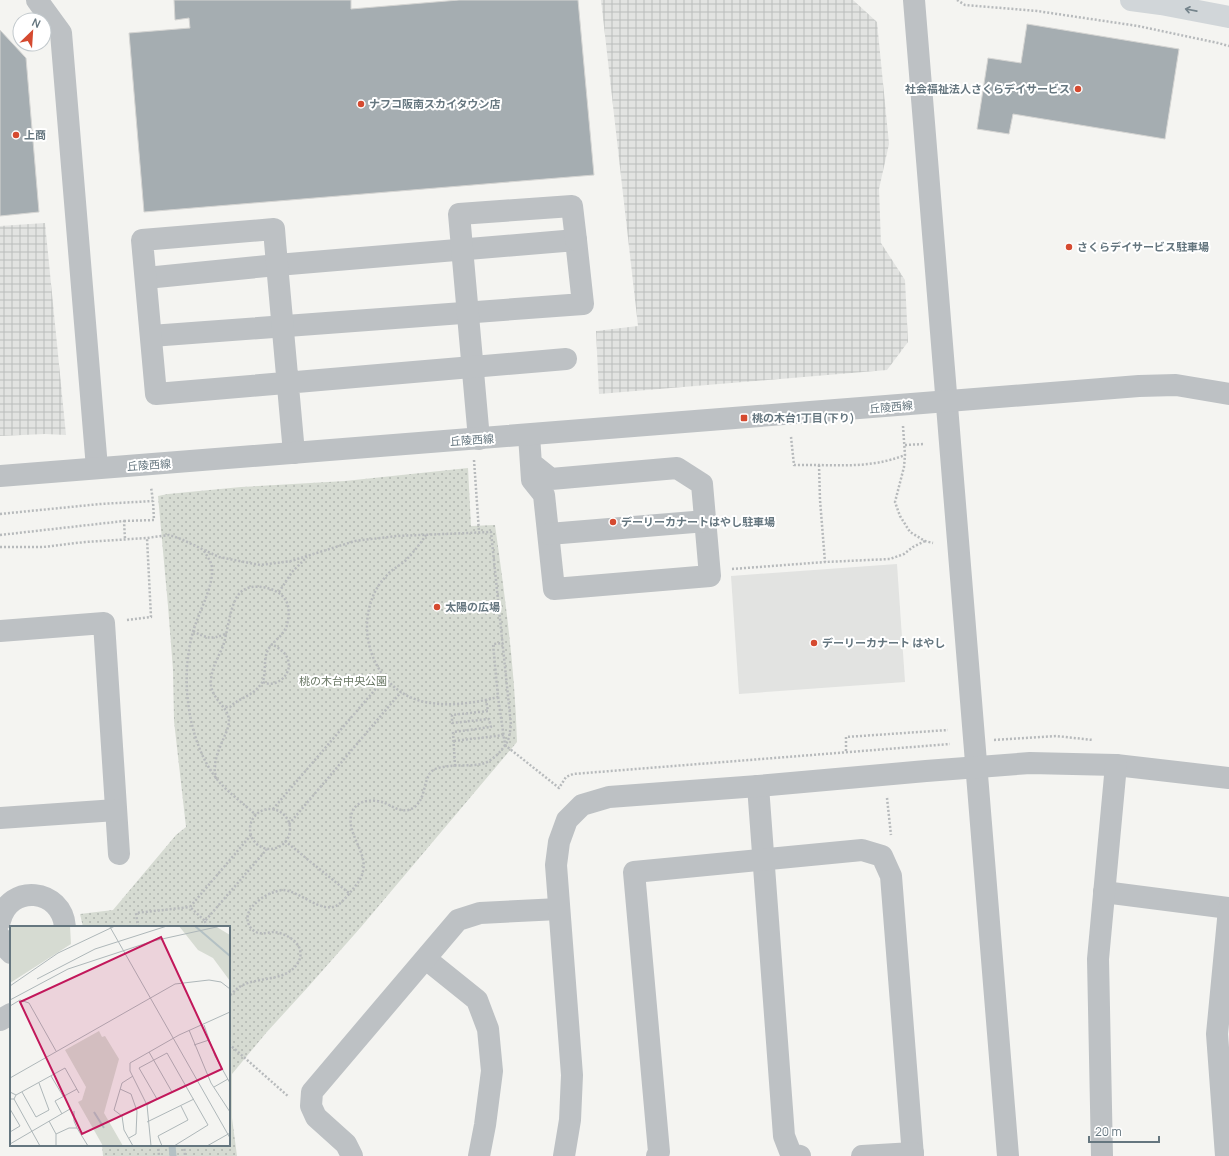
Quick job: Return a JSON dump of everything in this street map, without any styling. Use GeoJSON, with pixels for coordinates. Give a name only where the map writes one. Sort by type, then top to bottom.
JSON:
{"type":"FeatureCollection","features":[{"type":"Feature","properties":{"kind":"highway"},"geometry":{"type":"LineString","coordinates":[[1131,0],[1229,17]]}},
{"type":"Feature","properties":{"kind":"street"},"geometry":{"type":"LineString","coordinates":[[37,0],[61,33],[97,468]]}},
{"type":"Feature","properties":{"kind":"street"},"geometry":{"type":"LineString","coordinates":[[914,0],[956,544],[1008,1156]]}},
{"type":"Feature","properties":{"kind":"street"},"geometry":{"type":"LineString","coordinates":[[151,336],[468,312],[583,304],[572,206],[459,214],[463,250],[468,312],[473,366],[476,439]]}},
{"type":"Feature","properties":{"kind":"street"},"geometry":{"type":"LineString","coordinates":[[294,454],[288,382],[274,229],[142,240],[156,394],[288,382],[473,366],[566,359]]}},
{"type":"Feature","properties":{"kind":"street"},"geometry":{"type":"LineString","coordinates":[[146,278],[277,265],[576,240]]}},
{"type":"Feature","properties":{"kind":"street","name":"丘陵西線"},"geometry":{"type":"LineString","coordinates":[[0,476],[1146,386],[1176,385],[1229,394]]}},
{"type":"Feature","properties":{"kind":"street"},"geometry":{"type":"LineString","coordinates":[[528,435],[530,463],[532,480],[544,495],[554,589],[710,576],[702,484],[677,468],[551,479],[530,463]]}},
{"type":"Feature","properties":{"kind":"street"},"geometry":{"type":"LineString","coordinates":[[549,534],[706,520]]}},
{"type":"Feature","properties":{"kind":"street"},"geometry":{"type":"LineString","coordinates":[[0,631],[104,624],[119,854]]}},
{"type":"Feature","properties":{"kind":"street"},"geometry":{"type":"LineString","coordinates":[[564,1156],[570,1120],[572,1075],[556,865],[559,842],[567,820],[582,805],[609,798],[926,771],[1030,764],[1116,765],[1229,778]]}},
{"type":"Feature","properties":{"kind":"street"},"geometry":{"type":"LineString","coordinates":[[1102,1156],[1098,959],[1116,765]]}},
{"type":"Feature","properties":{"kind":"street"},"geometry":{"type":"LineString","coordinates":[[758,786],[784,1136],[791,1154],[800,1156]]}},
{"type":"Feature","properties":{"kind":"street"},"geometry":{"type":"LineString","coordinates":[[0,818],[116,810]]}},
{"type":"Feature","properties":{"kind":"street"},"geometry":{"type":"LineString","coordinates":[[657,1156],[659,1152],[634,872],[862,850],[882,856],[891,876],[913,1154],[862,1156]]}},
{"type":"Feature","properties":{"kind":"street"},"geometry":{"type":"LineString","coordinates":[[1104,892],[1229,908],[1217,1034],[1226,1156]]}},
{"type":"Feature","properties":{"kind":"street"},"geometry":{"type":"LineString","coordinates":[[0,921],[10,902],[23,896],[34,894],[44,897],[60,910],[65,926]]}},
{"type":"Feature","properties":{"kind":"street"},"geometry":{"type":"LineString","coordinates":[[352,1156],[346,1144],[316,1117],[311,1106],[312,1092],[458,920],[480,913],[559,909]]}},
{"type":"Feature","properties":{"kind":"street"},"geometry":{"type":"LineString","coordinates":[[0,937],[5,947],[10,952]]}},
{"type":"Feature","properties":{"kind":"street"},"geometry":{"type":"LineString","coordinates":[[426,959],[477,1000],[488,1029],[492,1071],[486,1125],[479,1156]]}},
{"type":"Feature","properties":{"kind":"street"},"geometry":{"type":"LineString","coordinates":[[0,1020],[10,1015]]}},
{"type":"Feature","properties":{"kind":"path"},"geometry":{"type":"LineString","coordinates":[[957,0],[965,5],[1037,11],[1138,26],[1218,42],[1229,46]]}},
{"type":"Feature","properties":{"kind":"path"},"geometry":{"type":"LineString","coordinates":[[901,406],[905,456],[904,467],[895,502],[900,516],[910,532],[925,541],[943,545],[956,544]]}},
{"type":"Feature","properties":{"kind":"path"},"geometry":{"type":"LineString","coordinates":[[789,415],[794,465],[858,466],[882,463],[905,456]]}},
{"type":"Feature","properties":{"kind":"path"},"geometry":{"type":"LineString","coordinates":[[476,439],[480,532]]}},
{"type":"Feature","properties":{"kind":"path"},"geometry":{"type":"LineString","coordinates":[[0,535],[124,521],[154,520],[148,465]]}},
{"type":"Feature","properties":{"kind":"path"},"geometry":{"type":"LineString","coordinates":[[819,465],[825,562]]}},
{"type":"Feature","properties":{"kind":"path"},"geometry":{"type":"LineString","coordinates":[[0,514],[100,504],[153,501]]}},
{"type":"Feature","properties":{"kind":"path"},"geometry":{"type":"LineString","coordinates":[[124,521],[125,539]]}},
{"type":"Feature","properties":{"kind":"path"},"geometry":{"type":"LineString","coordinates":[[0,547],[43,547],[169,535],[219,557],[260,565],[291,561],[355,541],[426,534],[491,532],[511,725],[509,738],[506,745],[490,761],[483,764],[440,767],[432,771],[420,801],[412,808],[396,810],[384,802],[370,800],[360,802],[353,810],[351,818],[352,831],[364,862],[363,871],[358,882],[335,906],[327,908],[314,904],[297,893],[281,890],[264,896],[251,907],[246,917],[249,926],[256,932],[263,934],[273,932],[285,934],[295,941],[300,948],[300,958],[296,968],[285,975],[267,978],[243,985],[230,995]]}},
{"type":"Feature","properties":{"kind":"path"},"geometry":{"type":"LineString","coordinates":[[426,534],[418,546],[380,584],[372,599],[367,615],[366,632],[369,648],[376,664],[385,678],[401,692],[424,702],[439,704],[486,700],[498,697]]}},
{"type":"Feature","properties":{"kind":"path"},"geometry":{"type":"LineString","coordinates":[[147,538],[151,617]]}},
{"type":"Feature","properties":{"kind":"path"},"geometry":{"type":"LineString","coordinates":[[729,569],[890,559],[904,554],[913,547],[925,541]]}},
{"type":"Feature","properties":{"kind":"path"},"geometry":{"type":"LineString","coordinates":[[203,550],[209,559],[212,568],[210,584],[193,631],[187,656],[188,702],[192,724],[200,752],[216,779],[256,815]]}},
{"type":"Feature","properties":{"kind":"path"},"geometry":{"type":"LineString","coordinates":[[279,592],[296,567],[309,555]]}},
{"type":"Feature","properties":{"kind":"path"},"geometry":{"type":"LineString","coordinates":[[216,779],[214,767],[229,721],[224,707],[216,700],[211,682],[213,668],[223,646],[234,602],[240,592],[246,588],[258,587],[279,592],[288,606],[286,627],[267,651],[264,663],[265,673],[263,682],[247,697],[234,703],[230,707],[224,707]]}},
{"type":"Feature","properties":{"kind":"path"},"geometry":{"type":"LineString","coordinates":[[193,631],[202,636],[211,638],[226,634]]}},
{"type":"Feature","properties":{"kind":"path"},"geometry":{"type":"LineString","coordinates":[[503,643],[493,644],[498,697],[506,745],[559,788],[566,777],[573,774],[925,745]]}},
{"type":"Feature","properties":{"kind":"path"},"geometry":{"type":"LineString","coordinates":[[263,682],[273,684],[279,682],[288,668],[288,660],[284,653],[272,644]]}},
{"type":"Feature","properties":{"kind":"path"},"geometry":{"type":"LineString","coordinates":[[273,809],[385,678]]}},
{"type":"Feature","properties":{"kind":"path"},"geometry":{"type":"LineString","coordinates":[[289,824],[401,692]]}},
{"type":"Feature","properties":{"kind":"path"},"geometry":{"type":"LineString","coordinates":[[455,766],[453,732],[491,727],[489,719],[452,723],[452,715],[488,711],[486,700]]}},
{"type":"Feature","properties":{"kind":"path"},"geometry":{"type":"LineString","coordinates":[[846,751],[846,737],[971,728]]}},
{"type":"Feature","properties":{"kind":"path"},"geometry":{"type":"LineString","coordinates":[[454,741],[504,735]]}},
{"type":"Feature","properties":{"kind":"path"},"geometry":{"type":"LineString","coordinates":[[882,856],[891,844],[887,793]]}},
{"type":"Feature","properties":{"kind":"path"},"geometry":{"type":"LineString","coordinates":[[273,809],[286,816],[290,831],[287,839],[281,845],[273,848],[267,849],[257,844],[251,836],[251,824],[256,815],[265,810],[273,809]]}},
{"type":"Feature","properties":{"kind":"path"},"geometry":{"type":"LineString","coordinates":[[138,926],[136,913],[190,907],[251,836]]}},
{"type":"Feature","properties":{"kind":"path"},"geometry":{"type":"LineString","coordinates":[[285,841],[349,893]]}},
{"type":"Feature","properties":{"kind":"path"},"geometry":{"type":"LineString","coordinates":[[205,921],[267,849]]}},
{"type":"Feature","properties":{"kind":"path"},"geometry":{"type":"LineString","coordinates":[[190,907],[205,921],[206,926]]}},
{"type":"Feature","properties":{"kind":"path"},"geometry":{"type":"LineString","coordinates":[[230,1045],[296,1103],[303,1106],[311,1106]]}},
{"type":"Feature","properties":{"kind":"path"},"geometry":{"type":"LineString","coordinates":[[158,1146],[159,1156]]}},
{"type":"Feature","properties":{"kind":"path"},"geometry":{"type":"LineString","coordinates":[[184,1146],[185,1156]]}},
{"type":"Feature","properties":{"kind":"shaded area"},"geometry":{"type":"Polygon","coordinates":[[[601,0],[853,0],[877,22],[889,144],[879,189],[881,243],[905,280],[908,342],[887,370],[599,394],[596,331],[638,326],[601,0]]]}},
{"type":"Feature","properties":{"kind":"shaded area"},"geometry":{"type":"Polygon","coordinates":[[[45,223],[66,435],[45,434],[0,436],[0,226],[45,223]]]}},
{"type":"Feature","properties":{"kind":"shaded area"},"geometry":{"type":"Polygon","coordinates":[[[897,564],[905,682],[739,694],[731,576],[897,564]]]}},
{"type":"Feature","properties":{"kind":"green space","name":"桃の木台中央公園"},"geometry":{"type":"Polygon","coordinates":[[[468,468],[471,526],[495,525],[512,660],[517,742],[361,927],[266,1033],[232,1074],[232,1118],[237,1156],[103,1156],[102,1146],[230,1146],[230,926],[83,926],[80,914],[113,910],[176,835],[186,827],[174,721],[173,670],[158,496],[241,487],[345,481],[468,468]]]}},
{"type":"Feature","properties":{"kind":"building","name":"ナフコ阪南スカイタウン店"},"geometry":{"type":"Polygon","coordinates":[[[174,0],[351,0],[351,9],[459,0],[578,0],[594,175],[144,212],[129,33],[190,28],[189,18],[175,20],[174,0]]]}},
{"type":"Feature","properties":{"kind":"building","name":"社会福祉法人さくらデイサービス"},"geometry":{"type":"Polygon","coordinates":[[[1027,24],[1179,49],[1165,139],[1013,114],[1009,134],[977,129],[988,58],[1021,63],[1027,24]]]}},
{"type":"Feature","properties":{"kind":"building","name":"上商"},"geometry":{"type":"Polygon","coordinates":[[[0,30],[12,43],[12,52],[20,52],[26,58],[39,212],[0,216],[0,30]]]}},
{"type":"Feature","properties":{"kind":"waterway"},"geometry":{"type":"LineString","coordinates":[[172,1146],[173,1156]]}},
{"type":"Feature","properties":{"kind":"place","name":"社会福祉法人さくらデイサービス"},"geometry":{"type":"Point","coordinates":[1078,89]}},
{"type":"Feature","properties":{"kind":"place","name":"ナフコ阪南スカイタウン店"},"geometry":{"type":"Point","coordinates":[361,104]}},
{"type":"Feature","properties":{"kind":"place","name":"上商"},"geometry":{"type":"Point","coordinates":[16,135]}},
{"type":"Feature","properties":{"kind":"place","name":"さくらデイサービス駐車場"},"geometry":{"type":"Point","coordinates":[1069,247]}},
{"type":"Feature","properties":{"kind":"place","name":"桃の木台1丁目(下り)"},"geometry":{"type":"Point","coordinates":[744,418]}},
{"type":"Feature","properties":{"kind":"place","name":"デーリーカナートはやし駐車場"},"geometry":{"type":"Point","coordinates":[613,522]}},
{"type":"Feature","properties":{"kind":"place","name":"太陽の広場"},"geometry":{"type":"Point","coordinates":[437,607]}},
{"type":"Feature","properties":{"kind":"place","name":"デーリーカナート はやし"},"geometry":{"type":"Point","coordinates":[814,643]}}]}
